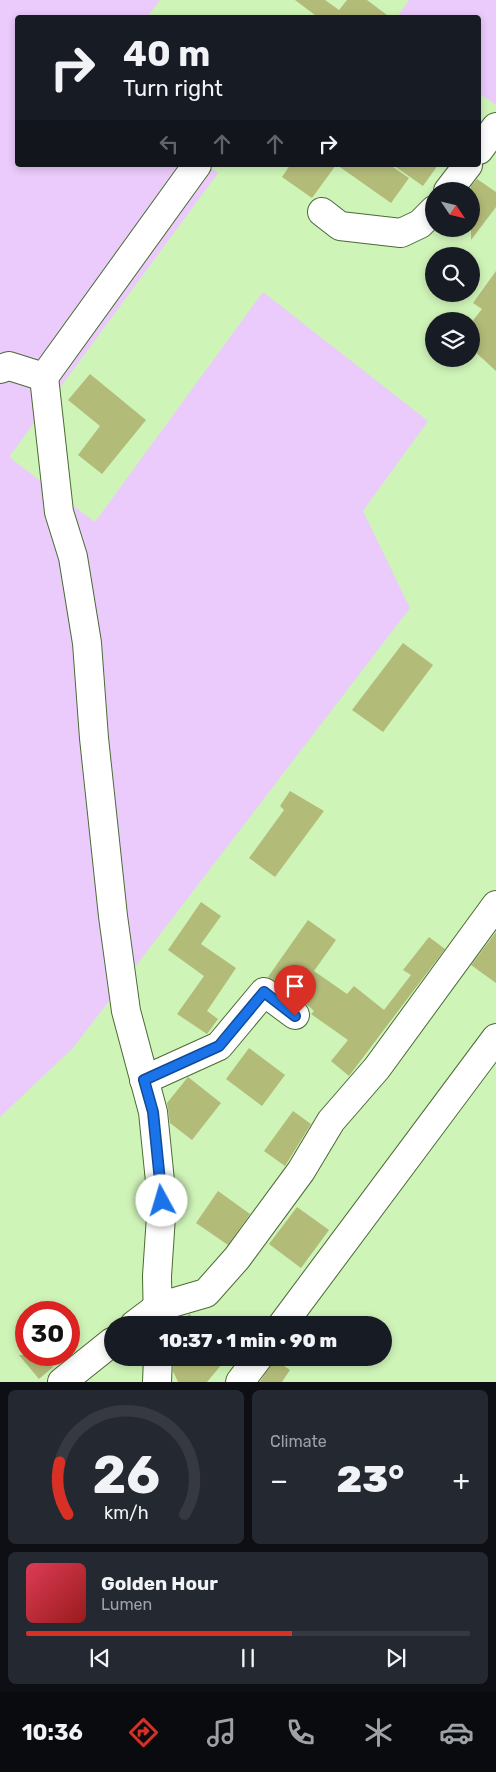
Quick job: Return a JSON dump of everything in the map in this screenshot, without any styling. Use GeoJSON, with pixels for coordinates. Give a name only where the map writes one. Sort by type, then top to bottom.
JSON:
{"type":"FeatureCollection","features":[{"type":"Feature","properties":{"kind":"street"},"geometry":{"type":"LineString","coordinates":[[481,147],[496,127]]}},
{"type":"Feature","properties":{"kind":"street"},"geometry":{"type":"LineString","coordinates":[[196,167],[44,377],[59,512],[73,557],[88,643],[96,748],[113,916],[126,1011],[153,1112],[162,1201],[158,1316],[206,1293],[237,1258],[301,1171],[331,1122],[377,1068],[496,905]]}},
{"type":"Feature","properties":{"kind":"street"},"geometry":{"type":"LineString","coordinates":[[455,182],[466,167]]}},
{"type":"Feature","properties":{"kind":"street"},"geometry":{"type":"LineString","coordinates":[[322,212],[340,226],[401,233],[420,224],[425,219]]}},
{"type":"Feature","properties":{"kind":"street"},"geometry":{"type":"LineString","coordinates":[[0,369],[9,366],[44,377]]}},
{"type":"Feature","properties":{"kind":"street"},"geometry":{"type":"LineString","coordinates":[[144,1080],[219,1046],[264,992],[295,1016]]}},
{"type":"Feature","properties":{"kind":"street"},"geometry":{"type":"LineString","coordinates":[[289,1316],[496,1038]]}},
{"type":"Feature","properties":{"kind":"street"},"geometry":{"type":"LineString","coordinates":[[62,1382],[104,1348]]}},
{"type":"Feature","properties":{"kind":"street"},"geometry":{"type":"LineString","coordinates":[[157,1382],[158,1366]]}},
{"type":"Feature","properties":{"kind":"street"},"geometry":{"type":"LineString","coordinates":[[240,1382],[252,1366]]}},
{"type":"Feature","properties":{"kind":"shaded area"},"geometry":{"type":"Polygon","coordinates":[[[0,0],[160,0],[149,15],[15,15],[15,167],[210,167],[218,173],[9,457],[95,522],[263,292],[428,421],[363,511],[410,608],[73,1048],[0,1117],[0,0]]]}},
{"type":"Feature","properties":{"kind":"shaded area"},"geometry":{"type":"Polygon","coordinates":[[[409,0],[496,0],[496,105],[481,94],[481,15],[398,15],[409,0]]]}},
{"type":"Feature","properties":{"kind":"building"},"geometry":{"type":"Polygon","coordinates":[[[295,0],[325,0],[339,10],[347,0],[367,0],[387,15],[315,15],[295,0]]]}},
{"type":"Feature","properties":{"kind":"building"},"geometry":{"type":"Polygon","coordinates":[[[289,167],[335,167],[312,198],[282,177],[289,167]]]}},
{"type":"Feature","properties":{"kind":"building"},"geometry":{"type":"Polygon","coordinates":[[[340,167],[393,167],[409,178],[391,203],[340,167]]]}},
{"type":"Feature","properties":{"kind":"building"},"geometry":{"type":"Polygon","coordinates":[[[396,167],[437,167],[423,186],[396,167]]]}},
{"type":"Feature","properties":{"kind":"building"},"geometry":{"type":"Polygon","coordinates":[[[477,179],[496,192],[496,207],[480,228],[480,182],[474,182],[477,179]]]}},
{"type":"Feature","properties":{"kind":"building"},"geometry":{"type":"Polygon","coordinates":[[[496,271],[496,371],[480,356],[480,312],[482,309],[473,303],[480,302],[480,293],[496,271]]]}},
{"type":"Feature","properties":{"kind":"building"},"geometry":{"type":"Polygon","coordinates":[[[90,374],[146,420],[102,474],[78,455],[100,426],[68,400],[90,374]]]}},
{"type":"Feature","properties":{"kind":"building"},"geometry":{"type":"Polygon","coordinates":[[[403,643],[433,665],[383,732],[352,710],[403,643]]]}},
{"type":"Feature","properties":{"kind":"building"},"geometry":{"type":"Polygon","coordinates":[[[290,791],[324,811],[275,877],[249,858],[284,810],[280,806],[290,791]]]}},
{"type":"Feature","properties":{"kind":"building"},"geometry":{"type":"Polygon","coordinates":[[[201,902],[221,916],[201,944],[236,968],[207,1011],[218,1019],[207,1034],[177,1014],[204,976],[168,950],[201,902]]]}},
{"type":"Feature","properties":{"kind":"building"},"geometry":{"type":"Polygon","coordinates":[[[308,920],[336,940],[314,971],[347,994],[354,986],[384,1010],[411,975],[403,970],[429,937],[445,949],[349,1076],[331,1061],[348,1040],[311,1014],[314,1011],[304,1002],[268,977],[308,920]]]}},
{"type":"Feature","properties":{"kind":"building"},"geometry":{"type":"Polygon","coordinates":[[[496,932],[496,983],[471,965],[496,932]]]}},
{"type":"Feature","properties":{"kind":"building"},"geometry":{"type":"Polygon","coordinates":[[[249,1048],[285,1075],[262,1106],[226,1079],[249,1048]]]}},
{"type":"Feature","properties":{"kind":"building"},"geometry":{"type":"Polygon","coordinates":[[[188,1077],[221,1103],[192,1140],[170,1123],[167,1103],[188,1077]]]}},
{"type":"Feature","properties":{"kind":"building"},"geometry":{"type":"Polygon","coordinates":[[[293,1111],[311,1124],[285,1166],[264,1151],[293,1111]]]}},
{"type":"Feature","properties":{"kind":"building"},"geometry":{"type":"Polygon","coordinates":[[[218,1191],[250,1214],[228,1245],[196,1223],[218,1191]]]}},
{"type":"Feature","properties":{"kind":"building"},"geometry":{"type":"Polygon","coordinates":[[[297,1207],[329,1230],[301,1268],[269,1244],[297,1207]]]}},
{"type":"Feature","properties":{"kind":"building"},"geometry":{"type":"Polygon","coordinates":[[[28,1366],[52,1366],[53,1367],[39,1379],[28,1366]]]}},
{"type":"Feature","properties":{"kind":"building"},"geometry":{"type":"Polygon","coordinates":[[[173,1366],[220,1366],[207,1382],[178,1382],[173,1371],[173,1366]]]}},
{"type":"Feature","properties":{"kind":"building"},"geometry":{"type":"Polygon","coordinates":[[[270,1366],[284,1366],[290,1370],[282,1382],[260,1382],[270,1366]]]}},
{"type":"Feature","properties":{"kind":"route"},"geometry":{"type":"LineString","coordinates":[[162,1201],[153,1112],[144,1080],[219,1046],[264,992],[295,1016]]}}]}
